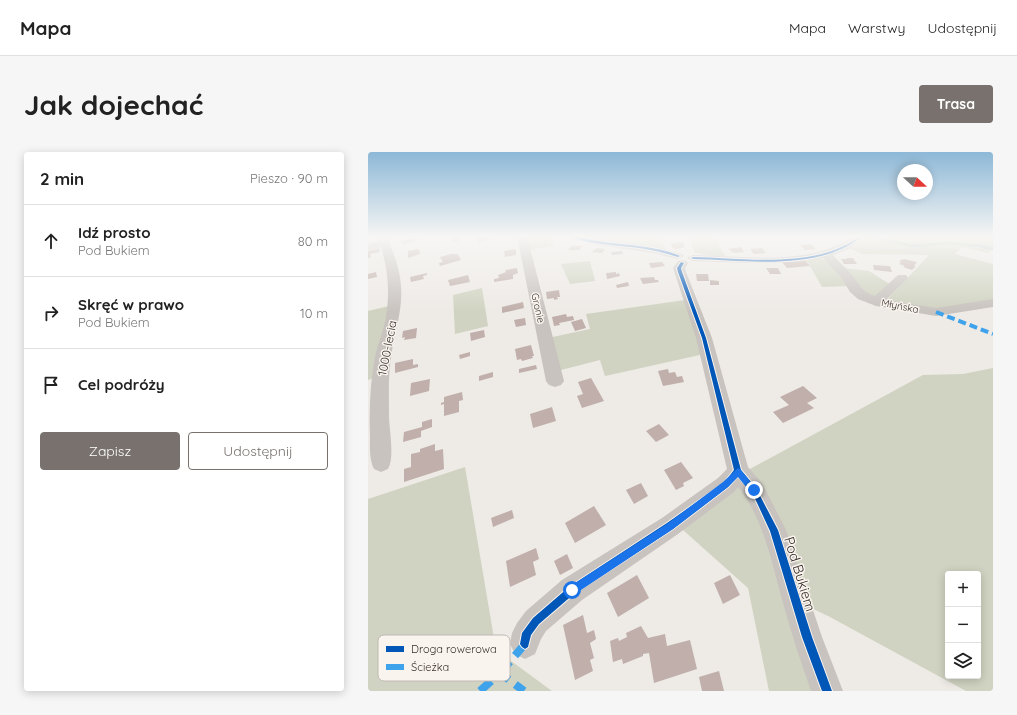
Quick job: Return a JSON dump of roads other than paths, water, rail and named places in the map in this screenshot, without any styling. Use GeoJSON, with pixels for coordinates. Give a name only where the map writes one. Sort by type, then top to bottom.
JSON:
{"type":"FeatureCollection","features":[{"type":"Feature","properties":{"kind":"street","name":"1000-lecia"},"geometry":{"type":"LineString","coordinates":[[381,463],[379,430],[380,387],[383,357],[393,316],[395,286],[391,261]]}},
{"type":"Feature","properties":{"kind":"street","name":"Gronie"},"geometry":{"type":"LineString","coordinates":[[528,261],[555,381]]}},
{"type":"Feature","properties":{"kind":"street","name":"Pod Bukiem"},"geometry":{"type":"LineString","coordinates":[[683,261],[679,268],[680,272],[704,338],[738,471],[754,490],[774,530],[807,637],[827,691]]}},
{"type":"Feature","properties":{"kind":"street","name":"Młyńska"},"geometry":{"type":"LineString","coordinates":[[832,261],[846,275],[854,289],[863,296],[881,303],[936,312],[993,302]]}},
{"type":"Feature","properties":{"kind":"street"},"geometry":{"type":"LineString","coordinates":[[873,300],[879,299],[902,278]]}},
{"type":"Feature","properties":{"kind":"street"},"geometry":{"type":"LineString","coordinates":[[525,644],[527,633],[536,622],[572,590],[670,526],[726,485],[738,471]]}}]}
